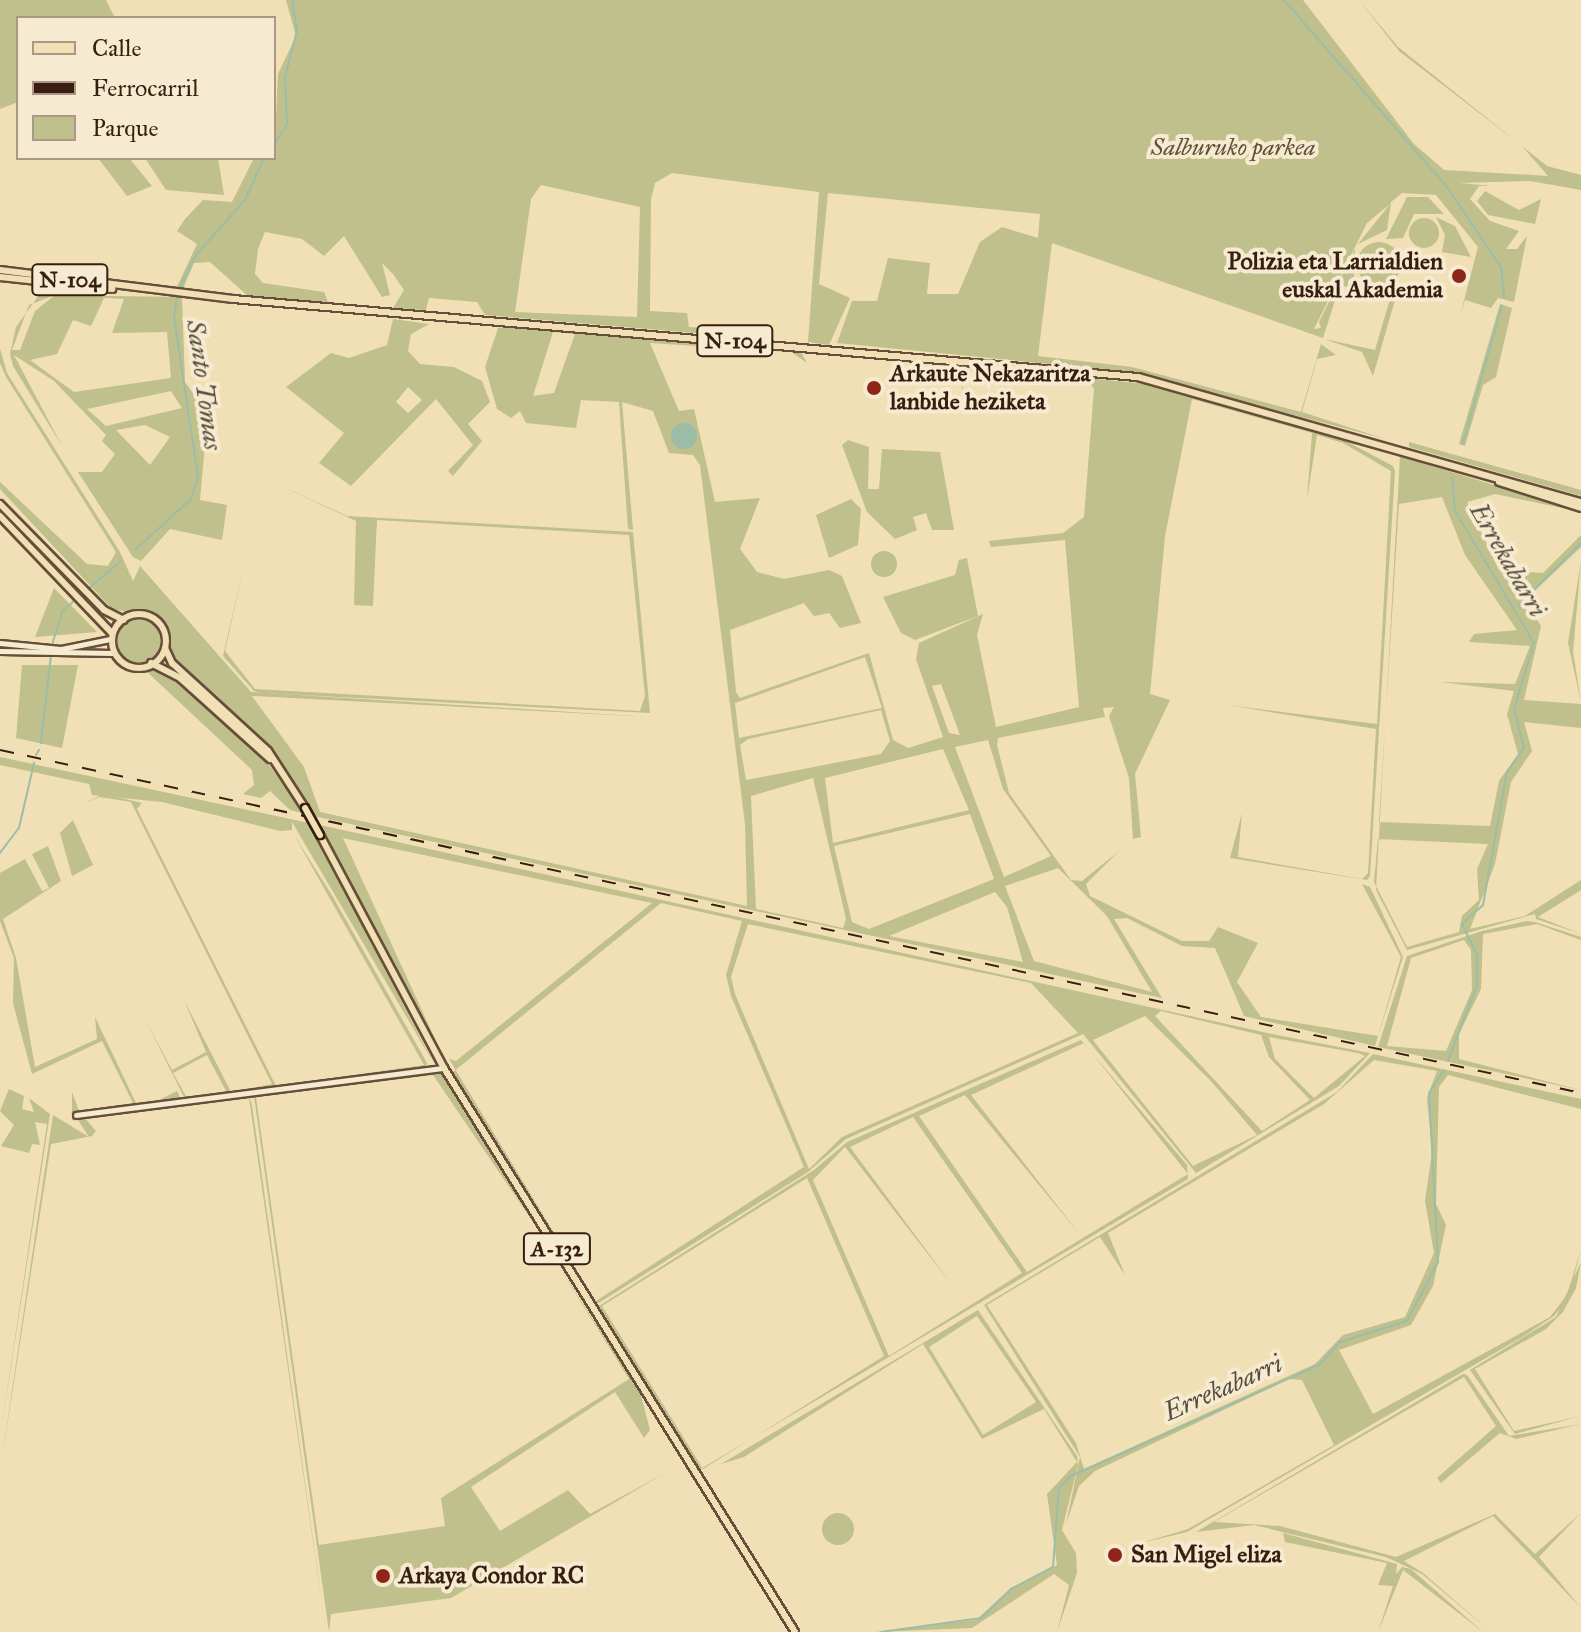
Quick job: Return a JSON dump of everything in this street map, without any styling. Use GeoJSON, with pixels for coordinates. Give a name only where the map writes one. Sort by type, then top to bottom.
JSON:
{"type":"FeatureCollection","features":[{"type":"Feature","properties":{"kind":"main road","name":"N-104"},"geometry":{"type":"LineString","coordinates":[[0,270],[140,290]]}},
{"type":"Feature","properties":{"kind":"main road","name":"N-104"},"geometry":{"type":"LineString","coordinates":[[0,277],[1117,374],[1581,502]]}},
{"type":"Feature","properties":{"kind":"main road","name":"N-104"},"geometry":{"type":"LineString","coordinates":[[1450,466],[1581,508]]}},
{"type":"Feature","properties":{"kind":"main road"},"geometry":{"type":"LineString","coordinates":[[0,504],[76,581],[97,608],[111,636],[113,653],[130,665],[151,663],[165,648],[156,620],[124,620],[97,608],[70,587],[0,516]]}},
{"type":"Feature","properties":{"kind":"main road"},"geometry":{"type":"LineString","coordinates":[[111,636],[124,620]]}},
{"type":"Feature","properties":{"kind":"main road","name":"A-132"},"geometry":{"type":"LineString","coordinates":[[165,648],[172,663],[244,724],[286,777],[444,1068],[795,1632]]}},
{"type":"Feature","properties":{"kind":"main road","name":"A-132"},"geometry":{"type":"LineString","coordinates":[[151,663],[226,717],[286,777]]}},
{"type":"Feature","properties":{"kind":"street"},"geometry":{"type":"LineString","coordinates":[[70,652],[111,636]]}},
{"type":"Feature","properties":{"kind":"street"},"geometry":{"type":"LineString","coordinates":[[0,643],[35,653]]}},
{"type":"Feature","properties":{"kind":"street"},"geometry":{"type":"LineString","coordinates":[[0,651],[113,653]]}},
{"type":"Feature","properties":{"kind":"street"},"geometry":{"type":"LineString","coordinates":[[76,1115],[444,1068]]}},
{"type":"Feature","properties":{"kind":"green space"},"geometry":{"type":"Polygon","coordinates":[[[0,0],[106,0],[114,16],[16,16],[16,103],[0,109],[0,0]]]}},
{"type":"Feature","properties":{"kind":"green space","name":"Salburuko parkea"},"geometry":{"type":"Polygon","coordinates":[[[286,0],[1303,0],[1414,144],[1444,170],[1548,176],[1522,146],[1547,166],[1581,175],[1581,190],[1530,181],[1460,183],[1492,186],[1479,186],[1470,199],[1490,221],[1519,231],[1506,249],[1517,249],[1527,236],[1514,302],[1498,298],[1491,308],[1465,300],[1460,316],[1478,247],[1436,195],[1402,193],[1391,202],[1387,230],[1358,244],[1390,204],[1367,223],[1314,329],[1321,328],[1319,322],[1355,249],[1354,281],[1375,295],[1340,285],[1323,338],[1052,243],[1038,356],[1132,367],[1301,412],[1321,344],[1336,355],[1317,359],[1302,412],[1385,439],[1131,372],[837,343],[852,301],[877,301],[888,258],[930,263],[927,294],[958,294],[980,242],[1002,227],[1038,238],[1040,214],[828,193],[819,284],[850,298],[829,345],[808,342],[819,192],[672,173],[655,183],[651,199],[650,311],[687,313],[689,327],[764,332],[764,339],[485,315],[477,302],[429,298],[426,310],[393,308],[404,290],[382,263],[390,295],[382,297],[344,236],[324,256],[302,239],[265,232],[258,249],[255,274],[263,283],[324,292],[328,302],[249,297],[210,262],[194,263],[182,291],[176,289],[197,244],[177,231],[185,219],[203,200],[232,202],[253,160],[276,160],[278,74],[296,36],[286,0]],[[541,185],[531,199],[515,312],[637,317],[640,207],[541,185]]]}},
{"type":"Feature","properties":{"kind":"green space"},"geometry":{"type":"Polygon","coordinates":[[[1359,0],[1398,47],[1521,145],[1399,51],[1359,0]]]}},
{"type":"Feature","properties":{"kind":"green space"},"geometry":{"type":"Polygon","coordinates":[[[100,160],[131,160],[152,186],[127,196],[100,160]]]}},
{"type":"Feature","properties":{"kind":"green space"},"geometry":{"type":"Polygon","coordinates":[[[146,160],[218,160],[224,195],[166,190],[146,160]]]}},
{"type":"Feature","properties":{"kind":"green space"},"geometry":{"type":"Polygon","coordinates":[[[1485,191],[1519,210],[1541,199],[1535,224],[1488,215],[1477,201],[1485,191]]]}},
{"type":"Feature","properties":{"kind":"green space"},"geometry":{"type":"Polygon","coordinates":[[[1407,197],[1428,197],[1444,214],[1414,214],[1403,238],[1386,239],[1407,197]]]}},
{"type":"Feature","properties":{"kind":"green space"},"geometry":{"type":"Polygon","coordinates":[[[1436,217],[1455,226],[1471,257],[1442,252],[1445,235],[1436,217]]]}},
{"type":"Feature","properties":{"kind":"green space"},"geometry":{"type":"Polygon","coordinates":[[[1424,218],[1430,219],[1438,227],[1438,239],[1430,247],[1424,248],[1418,247],[1410,239],[1409,233],[1410,227],[1418,219],[1424,218]]]}},
{"type":"Feature","properties":{"kind":"green space"},"geometry":{"type":"Polygon","coordinates":[[[1379,242],[1395,248],[1401,264],[1395,280],[1379,286],[1363,280],[1357,264],[1363,248],[1379,242]]]}},
{"type":"Feature","properties":{"kind":"green space"},"geometry":{"type":"Polygon","coordinates":[[[1384,292],[1395,300],[1373,376],[1362,352],[1324,339],[1375,350],[1390,299],[1384,292]]]}},
{"type":"Feature","properties":{"kind":"green space"},"geometry":{"type":"Polygon","coordinates":[[[39,295],[54,295],[33,304],[39,295]]]}},
{"type":"Feature","properties":{"kind":"green space"},"geometry":{"type":"Polygon","coordinates":[[[55,295],[182,297],[185,382],[197,399],[209,400],[200,500],[227,505],[222,540],[170,529],[141,561],[133,557],[78,472],[102,472],[115,454],[102,441],[106,435],[54,381],[14,355],[62,446],[13,366],[10,354],[16,327],[26,313],[12,350],[20,350],[35,311],[55,295]],[[104,298],[91,326],[73,320],[57,354],[30,360],[74,392],[171,378],[167,332],[112,333],[124,299],[104,298]],[[171,391],[87,409],[106,426],[182,408],[171,391]],[[145,425],[116,430],[150,465],[170,437],[145,425]]]}},
{"type":"Feature","properties":{"kind":"green space"},"geometry":{"type":"Polygon","coordinates":[[[1500,304],[1512,308],[1496,377],[1483,385],[1465,446],[1459,444],[1500,304]]]}},
{"type":"Feature","properties":{"kind":"green space"},"geometry":{"type":"Polygon","coordinates":[[[393,319],[429,324],[411,334],[408,351],[420,364],[454,367],[482,381],[490,402],[468,424],[482,441],[453,476],[448,471],[473,445],[436,399],[351,486],[319,463],[344,433],[286,387],[331,353],[349,358],[387,345],[393,319]],[[408,387],[396,402],[408,413],[422,400],[408,387]]]}},
{"type":"Feature","properties":{"kind":"green space"},"geometry":{"type":"Polygon","coordinates":[[[515,327],[801,352],[807,363],[791,352],[650,343],[679,411],[694,409],[715,502],[760,498],[740,549],[757,572],[784,579],[829,570],[842,576],[861,623],[840,628],[829,613],[814,616],[804,603],[730,630],[736,692],[740,698],[869,653],[893,740],[908,748],[943,737],[916,659],[919,643],[983,614],[977,635],[996,727],[1079,707],[1065,540],[991,547],[989,541],[1063,533],[1084,517],[1094,389],[1088,380],[967,370],[961,373],[964,395],[958,370],[921,361],[1156,385],[1344,440],[1393,466],[1370,876],[1367,880],[1230,858],[1242,813],[1238,857],[1362,879],[1368,873],[1376,729],[1227,705],[1377,724],[1391,471],[1343,443],[1317,435],[1307,500],[1312,433],[1192,399],[1165,536],[1150,694],[1170,700],[1135,774],[1141,837],[1133,839],[1129,778],[1109,716],[1114,707],[1103,708],[1105,717],[998,738],[997,745],[1009,793],[1071,880],[1082,881],[1118,852],[1086,884],[1090,896],[1182,941],[1209,941],[1218,927],[1258,943],[1237,982],[1261,1017],[1378,1036],[1401,957],[1362,884],[1370,887],[1403,957],[1375,1046],[1244,1016],[1215,948],[1182,946],[1127,918],[1114,919],[1162,998],[318,817],[290,810],[270,791],[261,798],[243,794],[254,785],[252,770],[145,670],[168,672],[205,702],[262,755],[301,809],[311,810],[261,738],[175,662],[163,619],[112,609],[0,489],[0,482],[87,564],[108,566],[116,552],[6,377],[0,363],[0,349],[7,373],[120,552],[133,581],[140,566],[251,692],[650,717],[252,696],[304,767],[320,812],[747,906],[745,824],[700,465],[693,455],[669,453],[653,411],[622,402],[633,530],[628,529],[619,402],[581,400],[576,428],[526,423],[520,411],[511,418],[497,409],[485,367],[498,328],[515,327]],[[553,332],[533,396],[554,393],[575,334],[553,332]],[[865,657],[735,703],[739,738],[882,708],[865,657]],[[941,684],[932,686],[949,733],[960,735],[941,684]],[[881,710],[748,739],[740,745],[746,780],[881,754],[890,741],[881,710]],[[988,740],[955,747],[1004,877],[1051,856],[1003,789],[988,740]],[[943,749],[825,778],[833,843],[969,810],[943,749]],[[813,778],[751,796],[756,909],[843,928],[846,919],[813,778]],[[970,814],[834,846],[852,922],[869,929],[994,879],[970,814]],[[1058,868],[1005,886],[1034,961],[1152,992],[1107,916],[1058,868]],[[995,892],[889,936],[1023,962],[1007,907],[995,892]]]}},
{"type":"Feature","properties":{"kind":"green space"},"geometry":{"type":"Polygon","coordinates":[[[848,440],[869,447],[868,489],[879,489],[882,449],[940,452],[954,530],[932,530],[926,513],[913,517],[917,530],[895,539],[867,512],[842,445],[848,440]]]}},
{"type":"Feature","properties":{"kind":"green space"},"geometry":{"type":"Polygon","coordinates":[[[1409,442],[1581,490],[1581,496],[1409,447],[1409,442]]]}},
{"type":"Feature","properties":{"kind":"green space"},"geometry":{"type":"Polygon","coordinates":[[[1400,456],[1581,512],[1495,494],[1467,502],[1499,570],[1543,573],[1581,535],[1581,547],[1525,600],[1541,626],[1524,700],[1581,704],[1581,728],[1524,722],[1532,751],[1511,782],[1495,864],[1470,929],[1525,916],[1581,880],[1581,890],[1538,917],[1581,934],[1536,919],[1535,914],[1407,950],[1376,890],[1376,886],[1407,947],[1459,932],[1462,916],[1479,900],[1477,869],[1488,844],[1379,839],[1380,822],[1490,826],[1499,781],[1518,754],[1507,714],[1514,691],[1440,682],[1515,684],[1530,646],[1469,642],[1474,634],[1517,630],[1465,555],[1442,497],[1399,504],[1385,722],[1400,456]]]}},
{"type":"Feature","properties":{"kind":"green space"},"geometry":{"type":"Polygon","coordinates":[[[266,479],[347,516],[633,532],[650,713],[254,691],[223,656],[244,565],[225,651],[255,689],[640,711],[645,696],[629,535],[377,520],[373,606],[354,605],[356,521],[266,479]]]}},
{"type":"Feature","properties":{"kind":"green space"},"geometry":{"type":"Polygon","coordinates":[[[851,499],[861,509],[858,545],[829,558],[816,515],[851,499]]]}},
{"type":"Feature","properties":{"kind":"green space"},"geometry":{"type":"Polygon","coordinates":[[[884,551],[894,554],[897,564],[894,574],[884,577],[874,574],[871,564],[874,554],[884,551]]]}},
{"type":"Feature","properties":{"kind":"green space"},"geometry":{"type":"Polygon","coordinates":[[[967,558],[978,616],[915,640],[901,633],[883,597],[955,575],[959,560],[967,558]]]}},
{"type":"Feature","properties":{"kind":"green space"},"geometry":{"type":"Polygon","coordinates":[[[1581,561],[1573,652],[1581,702],[1568,643],[1581,561]]]}},
{"type":"Feature","properties":{"kind":"green space"},"geometry":{"type":"Polygon","coordinates":[[[54,588],[96,631],[97,632],[35,637],[54,588]]]}},
{"type":"Feature","properties":{"kind":"green space"},"geometry":{"type":"Polygon","coordinates":[[[139,619],[154,626],[161,641],[154,656],[139,663],[124,656],[117,641],[124,626],[139,619]]]}},
{"type":"Feature","properties":{"kind":"green space"},"geometry":{"type":"Polygon","coordinates":[[[22,665],[78,665],[62,748],[16,738],[22,665]]]}},
{"type":"Feature","properties":{"kind":"green space"},"geometry":{"type":"Polygon","coordinates":[[[0,757],[309,823],[433,1062],[292,822],[292,830],[280,831],[162,802],[92,795],[89,784],[0,765],[0,757]]]}},
{"type":"Feature","properties":{"kind":"green space"},"geometry":{"type":"Polygon","coordinates":[[[102,795],[142,803],[137,809],[276,1086],[424,1065],[294,835],[333,897],[427,1063],[426,1069],[185,1099],[145,1019],[172,1070],[206,1052],[184,1000],[231,1092],[272,1084],[131,802],[100,797],[84,803],[102,795]],[[207,1055],[173,1073],[187,1098],[226,1091],[207,1055]]]}},
{"type":"Feature","properties":{"kind":"green space"},"geometry":{"type":"Polygon","coordinates":[[[73,820],[93,865],[72,876],[60,833],[73,820]]]}},
{"type":"Feature","properties":{"kind":"green space"},"geometry":{"type":"Polygon","coordinates":[[[320,825],[1370,1053],[1339,1086],[1196,1173],[1083,1034],[846,1139],[808,1172],[597,1304],[571,1261],[596,1301],[804,1167],[731,996],[726,975],[742,921],[661,903],[456,1070],[449,1059],[456,1061],[652,903],[343,838],[446,1063],[320,825]],[[748,924],[731,977],[735,994],[809,1169],[842,1137],[1078,1033],[1031,983],[748,924]],[[1161,1011],[1155,1016],[1262,1131],[1310,1100],[1269,1057],[1261,1035],[1161,1011]],[[1145,1016],[1093,1040],[1193,1166],[1257,1135],[1211,1081],[1145,1016]],[[1269,1037],[1275,1059],[1314,1098],[1365,1056],[1269,1037]]]}},
{"type":"Feature","properties":{"kind":"green space"},"geometry":{"type":"Polygon","coordinates":[[[48,846],[61,881],[3,919],[16,958],[35,1067],[97,1039],[95,1017],[136,1103],[157,1101],[177,1091],[142,1018],[179,1095],[179,1100],[72,1112],[72,1092],[79,1111],[133,1103],[102,1041],[32,1074],[13,1003],[14,958],[0,921],[0,873],[25,859],[42,891],[49,888],[32,854],[48,846]]]}},
{"type":"Feature","properties":{"kind":"green space"},"geometry":{"type":"Polygon","coordinates":[[[1527,921],[1581,937],[1581,940],[1537,924],[1483,934],[1481,989],[1459,1034],[1459,1059],[1581,1090],[1378,1047],[1407,956],[1482,931],[1527,921]],[[1464,940],[1411,958],[1387,1046],[1446,1051],[1472,990],[1471,950],[1464,940]]]}},
{"type":"Feature","properties":{"kind":"green space"},"geometry":{"type":"Polygon","coordinates":[[[1081,1040],[1084,1043],[971,1095],[1081,1236],[965,1095],[919,1116],[1027,1272],[1188,1174],[1188,1179],[750,1440],[884,1356],[807,1178],[602,1306],[702,1468],[699,1470],[599,1306],[814,1170],[847,1142],[1081,1040]],[[913,1117],[850,1147],[952,1285],[845,1147],[813,1180],[889,1356],[1022,1273],[913,1117]]]}},
{"type":"Feature","properties":{"kind":"green space"},"geometry":{"type":"Polygon","coordinates":[[[1091,1051],[1187,1165],[1188,1174],[1091,1051]]]}},
{"type":"Feature","properties":{"kind":"green space"},"geometry":{"type":"Polygon","coordinates":[[[1373,1054],[1581,1099],[1581,1109],[1448,1075],[1439,1087],[1436,1204],[1446,1225],[1433,1286],[1411,1325],[1339,1350],[1373,1414],[1550,1317],[1567,1295],[1581,1249],[1572,1285],[1562,1306],[1554,1316],[1524,1336],[1187,1532],[1141,1543],[1188,1529],[1334,1445],[1302,1380],[1289,1379],[1095,1471],[1079,1486],[1066,1524],[1080,1457],[984,1305],[1337,1092],[1373,1054]],[[1374,1060],[1324,1104],[1108,1233],[1125,1275],[1100,1237],[987,1305],[1076,1443],[1084,1469],[1315,1364],[1343,1335],[1405,1317],[1434,1253],[1425,1201],[1432,1152],[1427,1098],[1437,1071],[1374,1060]]]}},
{"type":"Feature","properties":{"kind":"green space"},"geometry":{"type":"Polygon","coordinates":[[[423,1074],[442,1074],[552,1250],[433,1075],[256,1097],[319,1545],[445,1526],[441,1498],[629,1379],[559,1267],[640,1392],[650,1430],[644,1438],[615,1392],[471,1487],[500,1531],[568,1490],[590,1514],[665,1473],[451,1598],[331,1614],[329,1632],[254,1096],[423,1074]]]}},
{"type":"Feature","properties":{"kind":"green space"},"geometry":{"type":"Polygon","coordinates":[[[9,1089],[24,1096],[22,1109],[34,1112],[29,1098],[50,1114],[0,1438],[47,1124],[35,1122],[40,1145],[32,1144],[29,1153],[1,1146],[14,1125],[0,1111],[9,1089]]]}},
{"type":"Feature","properties":{"kind":"green space"},"geometry":{"type":"Polygon","coordinates":[[[249,1096],[326,1632],[249,1098],[84,1117],[96,1131],[89,1137],[76,1117],[249,1096]]]}},
{"type":"Feature","properties":{"kind":"green space"},"geometry":{"type":"Polygon","coordinates":[[[53,1115],[88,1137],[51,1144],[0,1471],[53,1115]]]}},
{"type":"Feature","properties":{"kind":"green space"},"geometry":{"type":"Polygon","coordinates":[[[1581,1262],[1576,1288],[1563,1312],[1546,1329],[1475,1369],[1514,1431],[1581,1416],[1515,1434],[1470,1370],[1556,1317],[1581,1262]]]}},
{"type":"Feature","properties":{"kind":"green space"},"geometry":{"type":"Polygon","coordinates":[[[978,1310],[1077,1456],[1078,1465],[1062,1530],[1076,1553],[1077,1573],[1057,1632],[1069,1585],[1054,1574],[972,1628],[875,1632],[976,1620],[1009,1590],[1057,1565],[1047,1494],[1077,1462],[1044,1409],[982,1439],[923,1344],[744,1457],[721,1464],[978,1310]],[[977,1316],[929,1347],[983,1435],[1036,1402],[977,1316]]]}},
{"type":"Feature","properties":{"kind":"green space"},"geometry":{"type":"Polygon","coordinates":[[[1463,1374],[1467,1375],[1509,1436],[1581,1424],[1516,1439],[1500,1433],[1441,1483],[1437,1478],[1496,1426],[1464,1377],[1214,1522],[1280,1526],[1396,1557],[1495,1514],[1535,1554],[1581,1513],[1539,1557],[1581,1608],[1493,1516],[1404,1561],[1423,1573],[1491,1632],[1422,1574],[1386,1557],[1254,1525],[1196,1532],[1463,1374]]]}},
{"type":"Feature","properties":{"kind":"green space"},"geometry":{"type":"Polygon","coordinates":[[[838,1513],[849,1518],[854,1529],[849,1540],[838,1545],[827,1540],[822,1529],[827,1518],[838,1513]]]}},
{"type":"Feature","properties":{"kind":"green space"},"geometry":{"type":"Polygon","coordinates":[[[1283,1533],[1397,1564],[1396,1574],[1402,1567],[1411,1569],[1483,1632],[1403,1570],[1378,1632],[1393,1586],[1378,1585],[1387,1563],[1285,1542],[1283,1533]]]}},
{"type":"Feature","properties":{"kind":"shaded area"},"geometry":{"type":"Polygon","coordinates":[[[684,423],[693,427],[697,436],[693,445],[684,449],[675,445],[671,436],[675,427],[684,423]]]}},
{"type":"Feature","properties":{"kind":"waterway","name":"Santo Tomas"},"geometry":{"type":"LineString","coordinates":[[276,142],[287,124],[285,77],[297,31],[292,0]]}},
{"type":"Feature","properties":{"kind":"waterway","name":"Errekabarri"},"geometry":{"type":"LineString","coordinates":[[1284,0],[1442,181]]}},
{"type":"Feature","properties":{"kind":"waterway","name":"Santo Tomas"},"geometry":{"type":"LineString","coordinates":[[179,289],[195,256],[245,200],[263,160]]}},
{"type":"Feature","properties":{"kind":"waterway","name":"Errekabarri"},"geometry":{"type":"LineString","coordinates":[[1444,183],[1501,267],[1504,298]]}},
{"type":"Feature","properties":{"kind":"waterway","name":"Santo Tomas"},"geometry":{"type":"LineString","coordinates":[[136,549],[191,499],[198,476],[174,318],[177,297]]}},
{"type":"Feature","properties":{"kind":"waterway","name":"Errekabarri"},"geometry":{"type":"LineString","coordinates":[[1463,443],[1502,305]]}},
{"type":"Feature","properties":{"kind":"waterway","name":"Errekabarri"},"geometry":{"type":"LineString","coordinates":[[1448,1061],[1477,985],[1477,954],[1462,924],[1483,905],[1507,772],[1524,748],[1514,709],[1534,643],[1455,511],[1452,478]]}},
{"type":"Feature","properties":{"kind":"waterway"},"geometry":{"type":"LineString","coordinates":[[1518,606],[1581,543]]}},
{"type":"Feature","properties":{"kind":"waterway","name":"Santo Tomas"},"geometry":{"type":"LineString","coordinates":[[81,595],[121,561]]}},
{"type":"Feature","properties":{"kind":"waterway","name":"Santo Tomas"},"geometry":{"type":"LineString","coordinates":[[52,645],[62,612],[76,599]]}},
{"type":"Feature","properties":{"kind":"waterway","name":"Santo Tomas"},"geometry":{"type":"LineString","coordinates":[[41,743],[51,655]]}},
{"type":"Feature","properties":{"kind":"waterway","name":"Santo Tomas"},"geometry":{"type":"LineString","coordinates":[[36,755],[39,750]]}},
{"type":"Feature","properties":{"kind":"waterway","name":"Santo Tomas"},"geometry":{"type":"LineString","coordinates":[[0,853],[19,828],[34,763]]}},
{"type":"Feature","properties":{"kind":"waterway","name":"Errekabarri"},"geometry":{"type":"LineString","coordinates":[[881,1632],[981,1618],[1011,1589],[1053,1567],[1059,1488],[1071,1476],[1319,1365],[1340,1342],[1407,1321],[1438,1262],[1429,1093],[1444,1070]]}},
{"type":"Feature","properties":{"kind":"railway"},"geometry":{"type":"LineString","coordinates":[[0,750],[1581,1093]]}},
{"type":"Feature","properties":{"kind":"place","name":"Polizia eta Larrialdien euskal Akademia"},"geometry":{"type":"Point","coordinates":[1459,276]}},
{"type":"Feature","properties":{"kind":"place","name":"Arkaute Nekazaritza lanbide heziketa"},"geometry":{"type":"Point","coordinates":[874,388]}},
{"type":"Feature","properties":{"kind":"place","name":"San Migel eliza"},"geometry":{"type":"Point","coordinates":[1115,1555]}},
{"type":"Feature","properties":{"kind":"place","name":"Arkaya Condor RC"},"geometry":{"type":"Point","coordinates":[383,1576]}}]}
